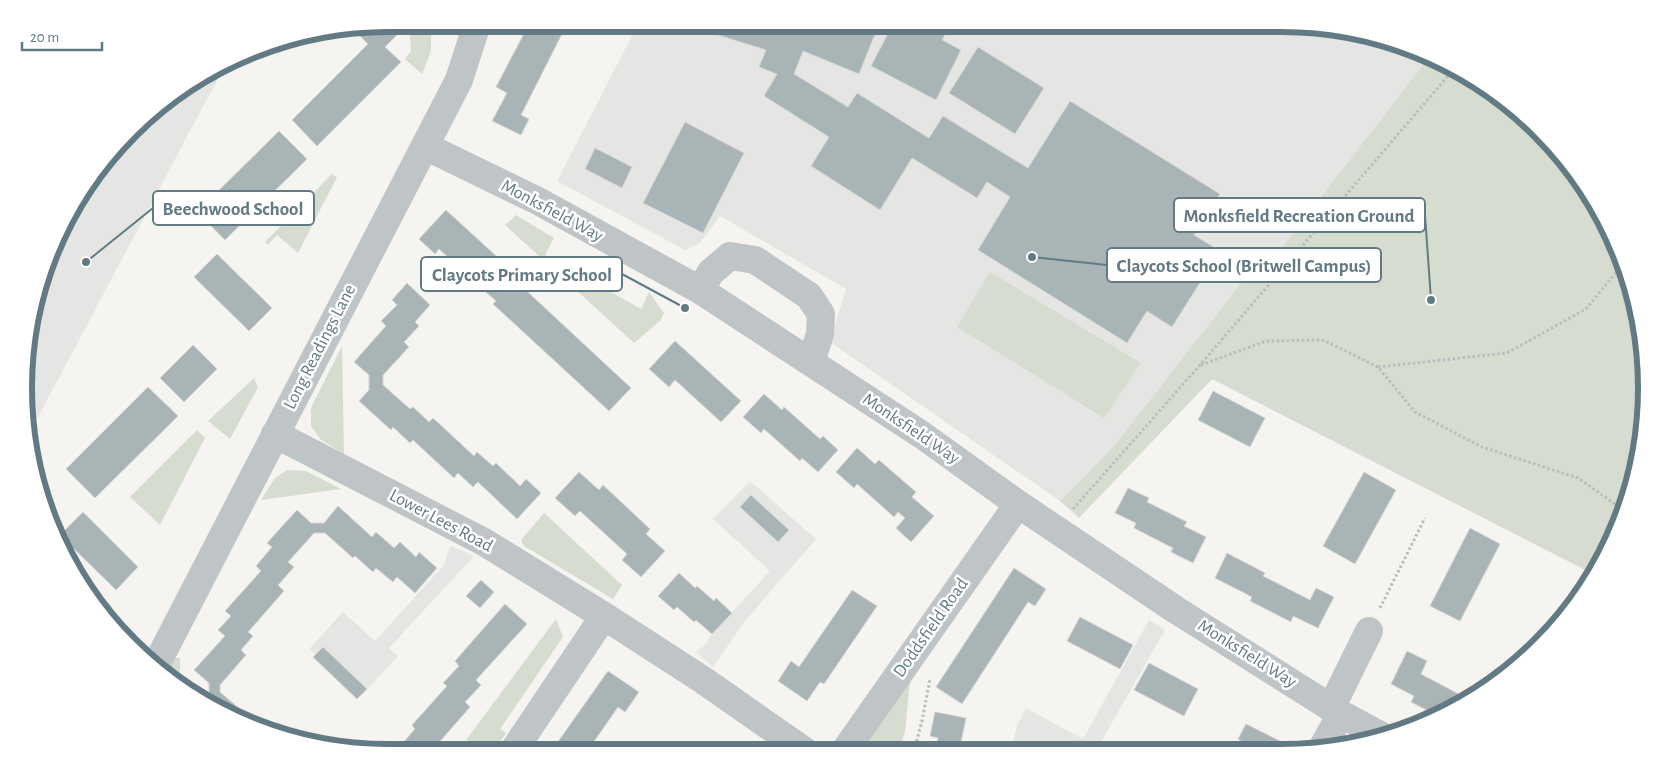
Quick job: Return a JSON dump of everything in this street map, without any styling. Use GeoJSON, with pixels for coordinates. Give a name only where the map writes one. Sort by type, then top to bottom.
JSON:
{"type":"FeatureCollection","features":[{"type":"Feature","properties":{"kind":"street","name":"Long Readings Lane"},"geometry":{"type":"LineString","coordinates":[[159,660],[459,80],[475,32]]}},
{"type":"Feature","properties":{"kind":"street","name":"Monksfield Way"},"geometry":{"type":"LineString","coordinates":[[424,146],[538,202],[700,290],[922,435],[1018,504],[1176,610],[1336,711],[1375,732]]}},
{"type":"Feature","properties":{"kind":"street"},"geometry":{"type":"LineString","coordinates":[[700,290],[711,272],[730,256],[755,260],[809,296],[821,314],[820,334],[811,362]]}},
{"type":"Feature","properties":{"kind":"street","name":"Lower Lees Road"},"geometry":{"type":"LineString","coordinates":[[275,434],[484,542],[703,680],[795,744]]}},
{"type":"Feature","properties":{"kind":"street","name":"Doddsfield Road"},"geometry":{"type":"LineString","coordinates":[[850,744],[1018,504]]}},
{"type":"Feature","properties":{"kind":"street"},"geometry":{"type":"LineString","coordinates":[[518,744],[604,616]]}},
{"type":"Feature","properties":{"kind":"street"},"geometry":{"type":"LineString","coordinates":[[1324,742],[1369,631]]}},
{"type":"Feature","properties":{"kind":"path"},"geometry":{"type":"LineString","coordinates":[[1055,529],[1200,365],[1450,74]]}},
{"type":"Feature","properties":{"kind":"path"},"geometry":{"type":"LineString","coordinates":[[1378,367],[1507,353],[1586,309],[1618,270]]}},
{"type":"Feature","properties":{"kind":"path"},"geometry":{"type":"LineString","coordinates":[[1200,365],[1266,341],[1323,340],[1378,367],[1415,412],[1482,447],[1578,478],[1619,506]]}},
{"type":"Feature","properties":{"kind":"path"},"geometry":{"type":"LineString","coordinates":[[1369,631],[1425,518]]}},
{"type":"Feature","properties":{"kind":"path"},"geometry":{"type":"LineString","coordinates":[[916,744],[930,677]]}},
{"type":"Feature","properties":{"kind":"shaded area"},"geometry":{"type":"Polygon","coordinates":[[[410,32],[431,32],[431,51],[422,74],[405,59],[411,51],[410,32]]]}},
{"type":"Feature","properties":{"kind":"shaded area"},"geometry":{"type":"Polygon","coordinates":[[[634,32],[1282,32],[1352,39],[1397,51],[1425,63],[1269,264],[1241,283],[1114,446],[1060,501],[830,342],[846,289],[720,216],[700,243],[685,250],[557,181],[634,32]]]}},
{"type":"Feature","properties":{"kind":"shaded area"},"geometry":{"type":"Polygon","coordinates":[[[1425,63],[1480,92],[1534,137],[1579,191],[1602,231],[1620,274],[1626,296],[1632,319],[1638,365],[1638,412],[1632,458],[1620,503],[1602,546],[1588,571],[1212,379],[1079,518],[1060,501],[1114,446],[1241,283],[1269,264],[1425,63]]]}},
{"type":"Feature","properties":{"kind":"shaded area"},"geometry":{"type":"Polygon","coordinates":[[[219,75],[215,84],[209,81],[219,75]]]}},
{"type":"Feature","properties":{"kind":"shaded area"},"geometry":{"type":"Polygon","coordinates":[[[209,81],[215,84],[35,424],[32,388],[39,319],[51,274],[80,210],[106,172],[154,121],[209,81]]]}},
{"type":"Feature","properties":{"kind":"shaded area"},"geometry":{"type":"Polygon","coordinates":[[[332,174],[337,177],[298,253],[277,235],[268,245],[265,242],[332,174]]]}},
{"type":"Feature","properties":{"kind":"shaded area"},"geometry":{"type":"Polygon","coordinates":[[[516,215],[554,238],[545,255],[581,274],[591,258],[600,263],[590,280],[641,309],[649,292],[664,313],[660,321],[634,343],[505,225],[516,215]]]}},
{"type":"Feature","properties":{"kind":"shaded area"},"geometry":{"type":"Polygon","coordinates":[[[990,272],[1141,363],[1104,418],[957,327],[990,272]]]}},
{"type":"Feature","properties":{"kind":"shaded area"},"geometry":{"type":"Polygon","coordinates":[[[342,346],[344,454],[321,440],[311,426],[311,408],[342,346]]]}},
{"type":"Feature","properties":{"kind":"shaded area"},"geometry":{"type":"Polygon","coordinates":[[[254,378],[258,387],[230,439],[208,421],[254,378]]]}},
{"type":"Feature","properties":{"kind":"shaded area"},"geometry":{"type":"Polygon","coordinates":[[[197,430],[205,438],[160,525],[130,497],[197,430]]]}},
{"type":"Feature","properties":{"kind":"shaded area"},"geometry":{"type":"Polygon","coordinates":[[[287,470],[306,471],[341,489],[261,500],[275,478],[287,470]]]}},
{"type":"Feature","properties":{"kind":"shaded area"},"geometry":{"type":"Polygon","coordinates":[[[750,481],[816,539],[745,621],[713,667],[696,652],[704,646],[712,634],[770,571],[713,519],[750,481]]]}},
{"type":"Feature","properties":{"kind":"shaded area"},"geometry":{"type":"Polygon","coordinates":[[[544,513],[622,585],[613,599],[524,546],[521,540],[544,513]]]}},
{"type":"Feature","properties":{"kind":"shaded area"},"geometry":{"type":"Polygon","coordinates":[[[451,546],[474,556],[389,648],[398,656],[361,696],[309,649],[343,612],[375,641],[443,566],[451,546]]]}},
{"type":"Feature","properties":{"kind":"shaded area"},"geometry":{"type":"Polygon","coordinates":[[[556,619],[563,637],[500,729],[506,733],[500,742],[496,744],[477,744],[466,740],[556,619]]]}},
{"type":"Feature","properties":{"kind":"shaded area"},"geometry":{"type":"Polygon","coordinates":[[[1149,620],[1165,630],[1100,744],[1013,744],[1017,726],[1026,708],[1083,739],[1149,620]]]}},
{"type":"Feature","properties":{"kind":"shaded area"},"geometry":{"type":"Polygon","coordinates":[[[173,658],[180,658],[180,677],[168,668],[173,658]]]}},
{"type":"Feature","properties":{"kind":"shaded area"},"geometry":{"type":"Polygon","coordinates":[[[914,666],[909,690],[905,732],[901,744],[853,744],[914,666]]]}},
{"type":"Feature","properties":{"kind":"building"},"geometry":{"type":"Polygon","coordinates":[[[398,32],[385,47],[401,62],[317,146],[292,120],[368,44],[358,34],[398,32]]]}},
{"type":"Feature","properties":{"kind":"building"},"geometry":{"type":"Polygon","coordinates":[[[525,32],[563,32],[521,115],[529,119],[521,135],[492,121],[507,93],[496,87],[525,32]]]}},
{"type":"Feature","properties":{"kind":"building"},"geometry":{"type":"Polygon","coordinates":[[[716,32],[876,32],[859,74],[803,51],[794,74],[848,107],[857,93],[929,138],[943,116],[1028,168],[1070,101],[1220,194],[1194,235],[1220,251],[1172,327],[1147,311],[1127,343],[978,250],[1010,197],[987,182],[977,198],[912,158],[880,210],[811,166],[829,137],[764,96],[777,74],[759,67],[766,50],[715,34],[716,32]]]}},
{"type":"Feature","properties":{"kind":"building"},"geometry":{"type":"Polygon","coordinates":[[[889,32],[946,32],[942,40],[961,50],[936,100],[871,66],[889,32]]]}},
{"type":"Feature","properties":{"kind":"building"},"geometry":{"type":"Polygon","coordinates":[[[978,47],[1044,88],[1015,134],[949,93],[978,47]]]}},
{"type":"Feature","properties":{"kind":"building"},"geometry":{"type":"Polygon","coordinates":[[[685,122],[744,153],[703,233],[643,203],[685,122]]]}},
{"type":"Feature","properties":{"kind":"building"},"geometry":{"type":"Polygon","coordinates":[[[279,131],[307,159],[225,240],[197,212],[279,131]]]}},
{"type":"Feature","properties":{"kind":"building"},"geometry":{"type":"Polygon","coordinates":[[[595,148],[632,167],[622,188],[585,169],[595,148]]]}},
{"type":"Feature","properties":{"kind":"building"},"geometry":{"type":"Polygon","coordinates":[[[446,210],[519,277],[516,281],[631,388],[609,411],[493,304],[496,301],[439,249],[435,254],[419,239],[446,210]]]}},
{"type":"Feature","properties":{"kind":"building"},"geometry":{"type":"Polygon","coordinates":[[[217,254],[272,308],[249,331],[194,277],[217,254]]]}},
{"type":"Feature","properties":{"kind":"building"},"geometry":{"type":"Polygon","coordinates":[[[407,283],[430,305],[415,322],[419,326],[404,342],[409,347],[383,375],[383,385],[410,409],[413,407],[429,422],[433,418],[474,456],[477,452],[493,466],[496,463],[520,486],[526,479],[541,493],[517,519],[478,482],[473,487],[458,473],[454,478],[413,440],[410,443],[393,427],[391,430],[359,401],[369,390],[369,375],[354,362],[386,326],[381,321],[397,305],[392,300],[407,283]]]}},
{"type":"Feature","properties":{"kind":"building"},"geometry":{"type":"Polygon","coordinates":[[[675,341],[741,401],[721,422],[675,380],[669,387],[649,369],[675,341]]]}},
{"type":"Feature","properties":{"kind":"building"},"geometry":{"type":"Polygon","coordinates":[[[193,345],[217,369],[184,402],[160,378],[193,345]]]}},
{"type":"Feature","properties":{"kind":"building"},"geometry":{"type":"Polygon","coordinates":[[[148,387],[178,416],[95,498],[66,469],[148,387]]]}},
{"type":"Feature","properties":{"kind":"building"},"geometry":{"type":"Polygon","coordinates":[[[1213,391],[1265,418],[1250,447],[1198,420],[1213,391]]]}},
{"type":"Feature","properties":{"kind":"building"},"geometry":{"type":"Polygon","coordinates":[[[764,394],[782,410],[784,407],[820,439],[823,436],[838,450],[818,472],[802,458],[800,461],[764,429],[761,433],[743,417],[764,394]]]}},
{"type":"Feature","properties":{"kind":"building"},"geometry":{"type":"Polygon","coordinates":[[[857,448],[875,464],[879,460],[916,492],[912,497],[934,516],[911,542],[896,528],[905,518],[898,512],[894,517],[857,484],[854,488],[836,472],[857,448]]]}},
{"type":"Feature","properties":{"kind":"building"},"geometry":{"type":"Polygon","coordinates":[[[579,472],[599,490],[603,485],[650,529],[646,534],[665,551],[641,577],[622,560],[627,554],[580,511],[575,516],[555,498],[579,472]]]}},
{"type":"Feature","properties":{"kind":"building"},"geometry":{"type":"Polygon","coordinates":[[[1364,472],[1396,490],[1355,564],[1323,546],[1364,472]]]}},
{"type":"Feature","properties":{"kind":"building"},"geometry":{"type":"Polygon","coordinates":[[[1128,488],[1149,498],[1147,502],[1187,522],[1184,526],[1206,537],[1193,563],[1171,552],[1173,548],[1134,528],[1136,523],[1115,513],[1128,488]]]}},
{"type":"Feature","properties":{"kind":"building"},"geometry":{"type":"Polygon","coordinates":[[[751,495],[789,530],[778,542],[740,507],[751,495]]]}},
{"type":"Feature","properties":{"kind":"building"},"geometry":{"type":"Polygon","coordinates":[[[338,506],[372,537],[376,532],[394,548],[400,542],[416,557],[419,552],[437,568],[415,593],[397,577],[393,582],[376,568],[373,572],[355,556],[353,558],[325,533],[314,533],[288,562],[294,567],[278,585],[284,591],[248,632],[253,636],[241,650],[246,655],[220,685],[220,692],[246,714],[209,696],[209,683],[194,670],[225,636],[218,630],[231,616],[225,611],[261,571],[256,566],[272,547],[267,543],[297,510],[311,523],[324,523],[338,506]]]}},
{"type":"Feature","properties":{"kind":"building"},"geometry":{"type":"Polygon","coordinates":[[[83,512],[138,567],[116,590],[67,542],[63,532],[83,512]]]}},
{"type":"Feature","properties":{"kind":"building"},"geometry":{"type":"Polygon","coordinates":[[[1470,528],[1500,544],[1460,621],[1430,606],[1470,528]]]}},
{"type":"Feature","properties":{"kind":"building"},"geometry":{"type":"Polygon","coordinates":[[[1227,553],[1265,573],[1263,576],[1310,600],[1316,588],[1334,597],[1318,628],[1293,616],[1291,622],[1250,601],[1252,597],[1215,578],[1227,553]]]}},
{"type":"Feature","properties":{"kind":"building"},"geometry":{"type":"Polygon","coordinates":[[[1014,568],[1046,589],[1035,606],[1028,602],[962,704],[936,687],[1014,568]]]}},
{"type":"Feature","properties":{"kind":"building"},"geometry":{"type":"Polygon","coordinates":[[[679,573],[695,588],[697,586],[714,601],[716,598],[732,613],[712,634],[677,607],[674,610],[658,596],[679,573]]]}},
{"type":"Feature","properties":{"kind":"building"},"geometry":{"type":"Polygon","coordinates":[[[481,580],[494,592],[480,608],[466,596],[481,580]]]}},
{"type":"Feature","properties":{"kind":"building"},"geometry":{"type":"Polygon","coordinates":[[[852,590],[877,606],[824,684],[820,682],[807,701],[778,681],[791,661],[799,667],[852,590]]]}},
{"type":"Feature","properties":{"kind":"building"},"geometry":{"type":"Polygon","coordinates":[[[505,604],[527,624],[476,680],[481,685],[465,702],[470,707],[438,744],[402,744],[415,729],[412,725],[447,686],[443,683],[459,666],[455,661],[505,604]]]}},
{"type":"Feature","properties":{"kind":"building"},"geometry":{"type":"Polygon","coordinates":[[[1080,617],[1133,645],[1120,669],[1067,641],[1080,617]]]}},
{"type":"Feature","properties":{"kind":"building"},"geometry":{"type":"Polygon","coordinates":[[[323,647],[367,689],[357,699],[313,657],[323,647]]]}},
{"type":"Feature","properties":{"kind":"building"},"geometry":{"type":"Polygon","coordinates":[[[1407,651],[1427,661],[1421,674],[1462,696],[1430,712],[1411,702],[1414,696],[1391,684],[1407,651]]]}},
{"type":"Feature","properties":{"kind":"building"},"geometry":{"type":"Polygon","coordinates":[[[1149,663],[1198,689],[1184,716],[1134,690],[1149,663]]]}},
{"type":"Feature","properties":{"kind":"building"},"geometry":{"type":"Polygon","coordinates":[[[608,671],[639,692],[625,712],[618,707],[592,744],[556,744],[608,671]]]}},
{"type":"Feature","properties":{"kind":"building"},"geometry":{"type":"Polygon","coordinates":[[[935,712],[966,718],[961,742],[973,744],[937,744],[938,738],[930,736],[935,712]]]}},
{"type":"Feature","properties":{"kind":"building"},"geometry":{"type":"Polygon","coordinates":[[[277,723],[283,729],[274,726],[277,723]]]}},
{"type":"Feature","properties":{"kind":"building"},"geometry":{"type":"Polygon","coordinates":[[[1246,724],[1280,741],[1278,744],[1243,744],[1238,739],[1246,724]]]}},
{"type":"Feature","properties":{"kind":"place","name":"Claycots School (Britwell Campus)"},"geometry":{"type":"Point","coordinates":[1032,257]}},
{"type":"Feature","properties":{"kind":"place","name":"Beechwood School"},"geometry":{"type":"Point","coordinates":[86,262]}},
{"type":"Feature","properties":{"kind":"place","name":"Monksfield Recreation Ground"},"geometry":{"type":"Point","coordinates":[1431,300]}},
{"type":"Feature","properties":{"kind":"place","name":"Claycots Primary School"},"geometry":{"type":"Point","coordinates":[685,308]}}]}
